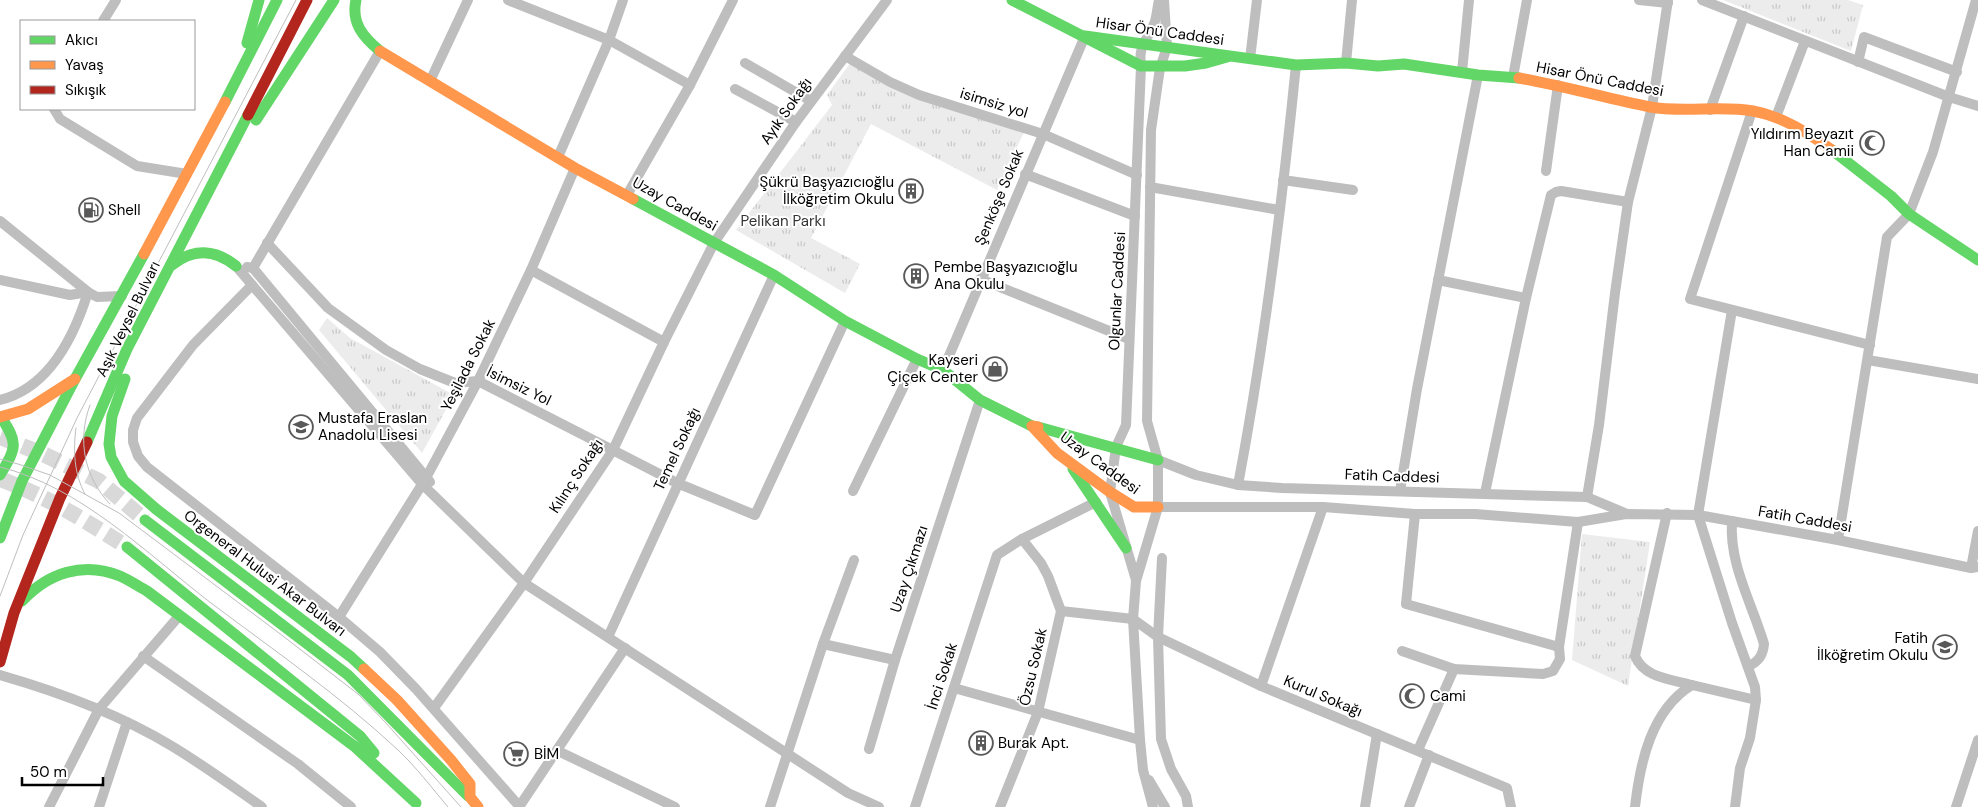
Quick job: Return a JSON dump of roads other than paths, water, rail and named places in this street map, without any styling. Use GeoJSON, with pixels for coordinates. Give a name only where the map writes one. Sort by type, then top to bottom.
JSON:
{"type":"FeatureCollection","features":[{"type":"Feature","properties":{"kind":"main road"},"geometry":{"type":"LineString","coordinates":[[237,79],[259,0]]}},
{"type":"Feature","properties":{"kind":"main road","name":"Aşık Veysel Bulvarı"},"geometry":{"type":"LineString","coordinates":[[0,538],[22,481],[75,379],[187,174],[277,0]]}},
{"type":"Feature","properties":{"kind":"main road","name":"Aşık Veysel Bulvarı"},"geometry":{"type":"LineString","coordinates":[[0,662],[14,613],[60,498],[127,349],[308,0]]}},
{"type":"Feature","properties":{"kind":"main road"},"geometry":{"type":"LineString","coordinates":[[209,191],[334,0]]}},
{"type":"Feature","properties":{"kind":"main road","name":"Uzay Caddesi"},"geometry":{"type":"LineString","coordinates":[[356,0],[353,7],[356,24],[363,37],[380,51],[575,168],[627,194],[774,275],[846,321],[917,359],[943,370],[980,400],[1032,426],[1116,447],[1158,460]]}},
{"type":"Feature","properties":{"kind":"main road","name":"Hisar Önü Caddesi"},"geometry":{"type":"LineString","coordinates":[[1012,0],[1142,66],[1160,68],[1210,64],[1230,56]]}},
{"type":"Feature","properties":{"kind":"main road","name":"Hisar Önü Caddesi"},"geometry":{"type":"LineString","coordinates":[[1086,36],[1296,65],[1346,63],[1378,66],[1404,64],[1478,75],[1513,77],[1558,85],[1652,107],[1752,111],[1776,117],[1816,139],[1836,153],[1891,196],[1909,214],[1978,260]]}},
{"type":"Feature","properties":{"kind":"main road"},"geometry":{"type":"LineString","coordinates":[[171,267],[183,257],[198,252],[220,254],[236,266]]}},
{"type":"Feature","properties":{"kind":"main road","name":"Orgeneral Hulusi Akar Bulvarı"},"geometry":{"type":"LineString","coordinates":[[127,349],[128,370],[112,416],[109,436],[111,456],[124,481],[156,509],[345,652],[379,682],[456,766],[470,784],[470,797]]}},
{"type":"Feature","properties":{"kind":"main road"},"geometry":{"type":"LineString","coordinates":[[0,475],[13,453],[13,435],[0,417],[28,409],[75,379]]}},
{"type":"Feature","properties":{"kind":"main road","name":"Uzay Caddesi"},"geometry":{"type":"LineString","coordinates":[[1032,426],[1057,453],[1110,492],[1134,507],[1158,508]]}},
{"type":"Feature","properties":{"kind":"main road"},"geometry":{"type":"LineString","coordinates":[[1067,460],[1126,548]]}},
{"type":"Feature","properties":{"kind":"main road","name":"Orgeneral Hulusi Akar Bulvarı"},"geometry":{"type":"LineString","coordinates":[[145,520],[348,675],[478,807]]}},
{"type":"Feature","properties":{"kind":"main road"},"geometry":{"type":"LineString","coordinates":[[126,547],[360,736],[418,805]]}},
{"type":"Feature","properties":{"kind":"main road"},"geometry":{"type":"LineString","coordinates":[[14,613],[30,591],[54,575],[81,569],[101,570],[120,576],[147,592],[354,746],[418,805]]}},
{"type":"Feature","properties":{"kind":"street"},"geometry":{"type":"LineString","coordinates":[[104,20],[116,0]]}},
{"type":"Feature","properties":{"kind":"street"},"geometry":{"type":"LineString","coordinates":[[430,81],[468,0]]}},
{"type":"Feature","properties":{"kind":"street"},"geometry":{"type":"LineString","coordinates":[[508,0],[609,40],[690,85]]}},
{"type":"Feature","properties":{"kind":"street"},"geometry":{"type":"LineString","coordinates":[[533,10],[539,0]]}},
{"type":"Feature","properties":{"kind":"street"},"geometry":{"type":"LineString","coordinates":[[558,157],[609,40],[623,0]]}},
{"type":"Feature","properties":{"kind":"street"},"geometry":{"type":"LineString","coordinates":[[627,194],[690,85],[733,0]]}},
{"type":"Feature","properties":{"kind":"street","name":"Ayık Sokağı"},"geometry":{"type":"LineString","coordinates":[[714,243],[796,122],[887,0]]}},
{"type":"Feature","properties":{"kind":"street","name":"Olgunlar Caddesi"},"geometry":{"type":"LineString","coordinates":[[1136,581],[1110,492],[1116,447],[1126,425],[1142,66],[1140,56],[1142,44],[1154,23],[1159,0]]}},
{"type":"Feature","properties":{"kind":"street","name":"Olgunlar Caddesi"},"geometry":{"type":"LineString","coordinates":[[1152,807],[1143,770],[1140,740],[1134,619],[1136,581],[1158,508],[1158,460],[1147,420],[1151,130],[1160,68],[1167,47],[1164,0]]}},
{"type":"Feature","properties":{"kind":"street"},"geometry":{"type":"LineString","coordinates":[[1250,59],[1257,0]]}},
{"type":"Feature","properties":{"kind":"street"},"geometry":{"type":"LineString","coordinates":[[1346,63],[1352,0]]}},
{"type":"Feature","properties":{"kind":"street"},"geometry":{"type":"LineString","coordinates":[[1462,72],[1469,0]]}},
{"type":"Feature","properties":{"kind":"street"},"geometry":{"type":"LineString","coordinates":[[1513,77],[1527,0]]}},
{"type":"Feature","properties":{"kind":"street"},"geometry":{"type":"LineString","coordinates":[[1587,497],[1600,425],[1615,293],[1628,202],[1652,107],[1668,2],[1640,0]]}},
{"type":"Feature","properties":{"kind":"street"},"geometry":{"type":"LineString","coordinates":[[1702,0],[1949,97],[1978,106]]}},
{"type":"Feature","properties":{"kind":"street"},"geometry":{"type":"LineString","coordinates":[[1838,540],[1887,237],[1909,214],[1934,152],[1976,0]]}},
{"type":"Feature","properties":{"kind":"street"},"geometry":{"type":"LineString","coordinates":[[1710,110],[1744,16]]}},
{"type":"Feature","properties":{"kind":"street","name":"Şenköşe Sokak"},"geometry":{"type":"LineString","coordinates":[[943,370],[980,279],[1086,36]]}},
{"type":"Feature","properties":{"kind":"street"},"geometry":{"type":"LineString","coordinates":[[1858,62],[1864,38],[1957,72]]}},
{"type":"Feature","properties":{"kind":"street"},"geometry":{"type":"LineString","coordinates":[[1776,117],[1805,41]]}},
{"type":"Feature","properties":{"kind":"street"},"geometry":{"type":"LineString","coordinates":[[252,268],[380,51]]}},
{"type":"Feature","properties":{"kind":"street","name":"isimsiz yol"},"geometry":{"type":"LineString","coordinates":[[845,56],[890,82],[919,95],[1043,134],[1137,175]]}},
{"type":"Feature","properties":{"kind":"street"},"geometry":{"type":"LineString","coordinates":[[745,63],[811,101]]}},
{"type":"Feature","properties":{"kind":"street"},"geometry":{"type":"LineString","coordinates":[[1238,485],[1252,408],[1283,180],[1296,65]]}},
{"type":"Feature","properties":{"kind":"street"},"geometry":{"type":"LineString","coordinates":[[1400,491],[1438,280],[1478,75]]}},
{"type":"Feature","properties":{"kind":"street"},"geometry":{"type":"LineString","coordinates":[[1546,171],[1558,85]]}},
{"type":"Feature","properties":{"kind":"street"},"geometry":{"type":"LineString","coordinates":[[735,89],[796,122]]}},
{"type":"Feature","properties":{"kind":"street"},"geometry":{"type":"LineString","coordinates":[[55,110],[60,119],[137,166],[187,174]]}},
{"type":"Feature","properties":{"kind":"street"},"geometry":{"type":"LineString","coordinates":[[1752,111],[1690,299],[1870,345]]}},
{"type":"Feature","properties":{"kind":"street","name":"Yeşilada Sokak"},"geometry":{"type":"LineString","coordinates":[[339,617],[424,481],[478,381],[531,270],[575,168]]}},
{"type":"Feature","properties":{"kind":"street"},"geometry":{"type":"LineString","coordinates":[[1025,174],[1136,216]]}},
{"type":"Feature","properties":{"kind":"street"},"geometry":{"type":"LineString","coordinates":[[1283,180],[1353,190]]}},
{"type":"Feature","properties":{"kind":"street"},"geometry":{"type":"LineString","coordinates":[[1150,187],[1279,210]]}},
{"type":"Feature","properties":{"kind":"street"},"geometry":{"type":"LineString","coordinates":[[1485,494],[1526,298],[1551,195],[1561,191],[1628,202]]}},
{"type":"Feature","properties":{"kind":"street"},"geometry":{"type":"LineString","coordinates":[[0,221],[88,292],[97,297],[122,296]]}},
{"type":"Feature","properties":{"kind":"street","name":"İsimsiz Yol"},"geometry":{"type":"LineString","coordinates":[[267,243],[328,308],[386,350],[420,369],[456,383],[478,381],[677,484],[755,515],[846,321]]}},
{"type":"Feature","properties":{"kind":"street","name":"Kılınç Sokağı"},"geometry":{"type":"LineString","coordinates":[[434,708],[524,583],[613,450],[664,342],[714,243]]}},
{"type":"Feature","properties":{"kind":"street"},"geometry":{"type":"LineString","coordinates":[[236,266],[252,268],[424,481]]}},
{"type":"Feature","properties":{"kind":"street"},"geometry":{"type":"LineString","coordinates":[[236,266],[424,481],[524,583],[848,793],[879,807]]}},
{"type":"Feature","properties":{"kind":"street"},"geometry":{"type":"LineString","coordinates":[[531,270],[664,342]]}},
{"type":"Feature","properties":{"kind":"street","name":"Temel Sokağı"},"geometry":{"type":"LineString","coordinates":[[608,637],[774,275]]}},
{"type":"Feature","properties":{"kind":"street"},"geometry":{"type":"LineString","coordinates":[[980,279],[1130,339]]}},
{"type":"Feature","properties":{"kind":"street"},"geometry":{"type":"LineString","coordinates":[[0,280],[70,295],[88,292]]}},
{"type":"Feature","properties":{"kind":"street"},"geometry":{"type":"LineString","coordinates":[[1438,280],[1526,298]]}},
{"type":"Feature","properties":{"kind":"street"},"geometry":{"type":"LineString","coordinates":[[252,285],[193,345],[155,392],[137,418],[133,430],[133,442],[138,456],[147,467],[339,617],[380,652],[434,708],[520,807],[625,648]]}},
{"type":"Feature","properties":{"kind":"street"},"geometry":{"type":"LineString","coordinates":[[0,400],[24,392],[47,371],[72,334],[88,292]]}},
{"type":"Feature","properties":{"kind":"street"},"geometry":{"type":"LineString","coordinates":[[1732,310],[1698,515],[1732,623],[1755,687],[1756,700],[1750,738],[1740,768],[1735,807]]}},
{"type":"Feature","properties":{"kind":"street"},"geometry":{"type":"LineString","coordinates":[[853,491],[917,359]]}},
{"type":"Feature","properties":{"kind":"street"},"geometry":{"type":"LineString","coordinates":[[1868,360],[1978,379]]}},
{"type":"Feature","properties":{"kind":"street","name":"Uzay Çıkmazı"},"geometry":{"type":"LineString","coordinates":[[869,749],[894,660],[980,400]]}},
{"type":"Feature","properties":{"kind":"street","name":"Fatih Caddesi"},"geometry":{"type":"LineString","coordinates":[[1158,460],[1196,475],[1238,485],[1587,497],[1626,514]]}},
{"type":"Feature","properties":{"kind":"street"},"geometry":{"type":"LineString","coordinates":[[1022,540],[1096,502]]}},
{"type":"Feature","properties":{"kind":"street"},"geometry":{"type":"LineString","coordinates":[[1261,686],[1323,507]]}},
{"type":"Feature","properties":{"kind":"street","name":"Fatih Caddesi"},"geometry":{"type":"LineString","coordinates":[[1158,508],[1323,507],[1415,514],[1475,514],[1578,522],[1626,514],[1667,513],[1698,515],[1974,567]]}},
{"type":"Feature","properties":{"kind":"street"},"geometry":{"type":"LineString","coordinates":[[1667,513],[1635,656],[1640,666],[1649,673],[1756,700]]}},
{"type":"Feature","properties":{"kind":"street"},"geometry":{"type":"LineString","coordinates":[[1415,514],[1406,604],[1559,647]]}},
{"type":"Feature","properties":{"kind":"street"},"geometry":{"type":"LineString","coordinates":[[1732,521],[1732,540],[1736,563],[1764,644],[1764,650],[1759,660],[1749,666]]}},
{"type":"Feature","properties":{"kind":"street"},"geometry":{"type":"LineString","coordinates":[[1402,651],[1454,669],[1548,673],[1553,671],[1559,664],[1560,659],[1559,647],[1578,522]]}},
{"type":"Feature","properties":{"kind":"street"},"geometry":{"type":"LineString","coordinates":[[1974,567],[1978,531]]}},
{"type":"Feature","properties":{"kind":"street","name":"İnci Sokak"},"geometry":{"type":"LineString","coordinates":[[915,807],[997,555],[1022,540]]}},
{"type":"Feature","properties":{"kind":"street","name":"Özsu Sokak"},"geometry":{"type":"LineString","coordinates":[[1000,807],[1038,712],[1061,611],[1041,563],[1022,540]]}},
{"type":"Feature","properties":{"kind":"street"},"geometry":{"type":"LineString","coordinates":[[1162,558],[1158,637],[1161,739],[1171,769],[1186,796],[1188,807]]}},
{"type":"Feature","properties":{"kind":"street"},"geometry":{"type":"LineString","coordinates":[[770,807],[823,644],[854,560]]}},
{"type":"Feature","properties":{"kind":"street"},"geometry":{"type":"LineString","coordinates":[[1061,611],[1134,619]]}},
{"type":"Feature","properties":{"kind":"street"},"geometry":{"type":"LineString","coordinates":[[49,807],[99,709],[179,616]]}},
{"type":"Feature","properties":{"kind":"street","name":"Kurul Sokağı"},"geometry":{"type":"LineString","coordinates":[[1134,619],[1158,637],[1261,686],[1507,788],[1511,807]]}},
{"type":"Feature","properties":{"kind":"street"},"geometry":{"type":"LineString","coordinates":[[823,644],[894,660]]}},
{"type":"Feature","properties":{"kind":"street"},"geometry":{"type":"LineString","coordinates":[[143,656],[298,764],[351,807]]}},
{"type":"Feature","properties":{"kind":"street"},"geometry":{"type":"LineString","coordinates":[[1418,750],[1454,669]]}},
{"type":"Feature","properties":{"kind":"street"},"geometry":{"type":"LineString","coordinates":[[0,675],[55,692],[127,722],[194,759],[262,807]]}},
{"type":"Feature","properties":{"kind":"street"},"geometry":{"type":"LineString","coordinates":[[1635,807],[1638,776],[1655,729],[1668,705],[1692,685]]}},
{"type":"Feature","properties":{"kind":"street"},"geometry":{"type":"LineString","coordinates":[[954,688],[1140,740]]}},
{"type":"Feature","properties":{"kind":"street"},"geometry":{"type":"LineString","coordinates":[[99,807],[127,722]]}},
{"type":"Feature","properties":{"kind":"street"},"geometry":{"type":"LineString","coordinates":[[1366,807],[1377,734]]}},
{"type":"Feature","properties":{"kind":"street"},"geometry":{"type":"LineString","coordinates":[[1956,807],[1978,740]]}},
{"type":"Feature","properties":{"kind":"street"},"geometry":{"type":"LineString","coordinates":[[558,751],[675,807]]}},
{"type":"Feature","properties":{"kind":"street"},"geometry":{"type":"LineString","coordinates":[[1409,807],[1429,755]]}},
{"type":"Feature","properties":{"kind":"street"},"geometry":{"type":"LineString","coordinates":[[1143,770],[1165,807]]}},
{"type":"Feature","properties":{"kind":"tunnel"},"geometry":{"type":"LineString","coordinates":[[0,437],[43,454],[99,481],[145,520]]}},
{"type":"Feature","properties":{"kind":"tunnel"},"geometry":{"type":"LineString","coordinates":[[0,479],[50,501],[127,547]]}},
{"type":"Feature","properties":{"kind":"tram line"},"geometry":{"type":"LineString","coordinates":[[0,596],[23,535],[77,418],[296,0]]}},
{"type":"Feature","properties":{"kind":"tram line"},"geometry":{"type":"LineString","coordinates":[[90,405],[84,431],[85,458],[94,482],[110,504]]}},
{"type":"Feature","properties":{"kind":"tram line"},"geometry":{"type":"LineString","coordinates":[[76,428],[75,462],[85,494]]}},
{"type":"Feature","properties":{"kind":"tram line"},"geometry":{"type":"LineString","coordinates":[[0,459],[50,475],[119,513],[279,633],[358,694],[461,807]]}},
{"type":"Feature","properties":{"kind":"tram line"},"geometry":{"type":"LineString","coordinates":[[0,467],[30,477],[58,490],[85,506],[137,543],[211,603],[307,674],[376,730],[405,757],[448,807]]}},
{"type":"Feature","properties":{"kind":"place","name":"Yıldırım Beyazıt Han Camii"},"geometry":{"type":"Point","coordinates":[1872,143]}},
{"type":"Feature","properties":{"kind":"place","name":"Şükrü Başyazıcıoğlu İlköğretim Okulu"},"geometry":{"type":"Point","coordinates":[911,191]}},
{"type":"Feature","properties":{"kind":"place","name":"Shell"},"geometry":{"type":"Point","coordinates":[91,210]}},
{"type":"Feature","properties":{"kind":"place","name":"Pembe Başyazıcıoğlu Ana Okulu"},"geometry":{"type":"Point","coordinates":[916,276]}},
{"type":"Feature","properties":{"kind":"place","name":"Kayseri Çiçek Center"},"geometry":{"type":"Point","coordinates":[995,369]}},
{"type":"Feature","properties":{"kind":"place","name":"Mustafa Eraslan Anadolu Lisesi"},"geometry":{"type":"Point","coordinates":[301,427]}},
{"type":"Feature","properties":{"kind":"place","name":"Fatih İlköğretim Okulu"},"geometry":{"type":"Point","coordinates":[1945,647]}},
{"type":"Feature","properties":{"kind":"place","name":"Cami"},"geometry":{"type":"Point","coordinates":[1412,696]}},
{"type":"Feature","properties":{"kind":"place","name":"Burak Apt."},"geometry":{"type":"Point","coordinates":[981,743]}},
{"type":"Feature","properties":{"kind":"place","name":"BİM"},"geometry":{"type":"Point","coordinates":[516,754]}},
{"type":"Feature","properties":{"kind":"park label","name":"Pelikan Parkı"},"geometry":{"type":"Point","coordinates":[783,221]}}]}
